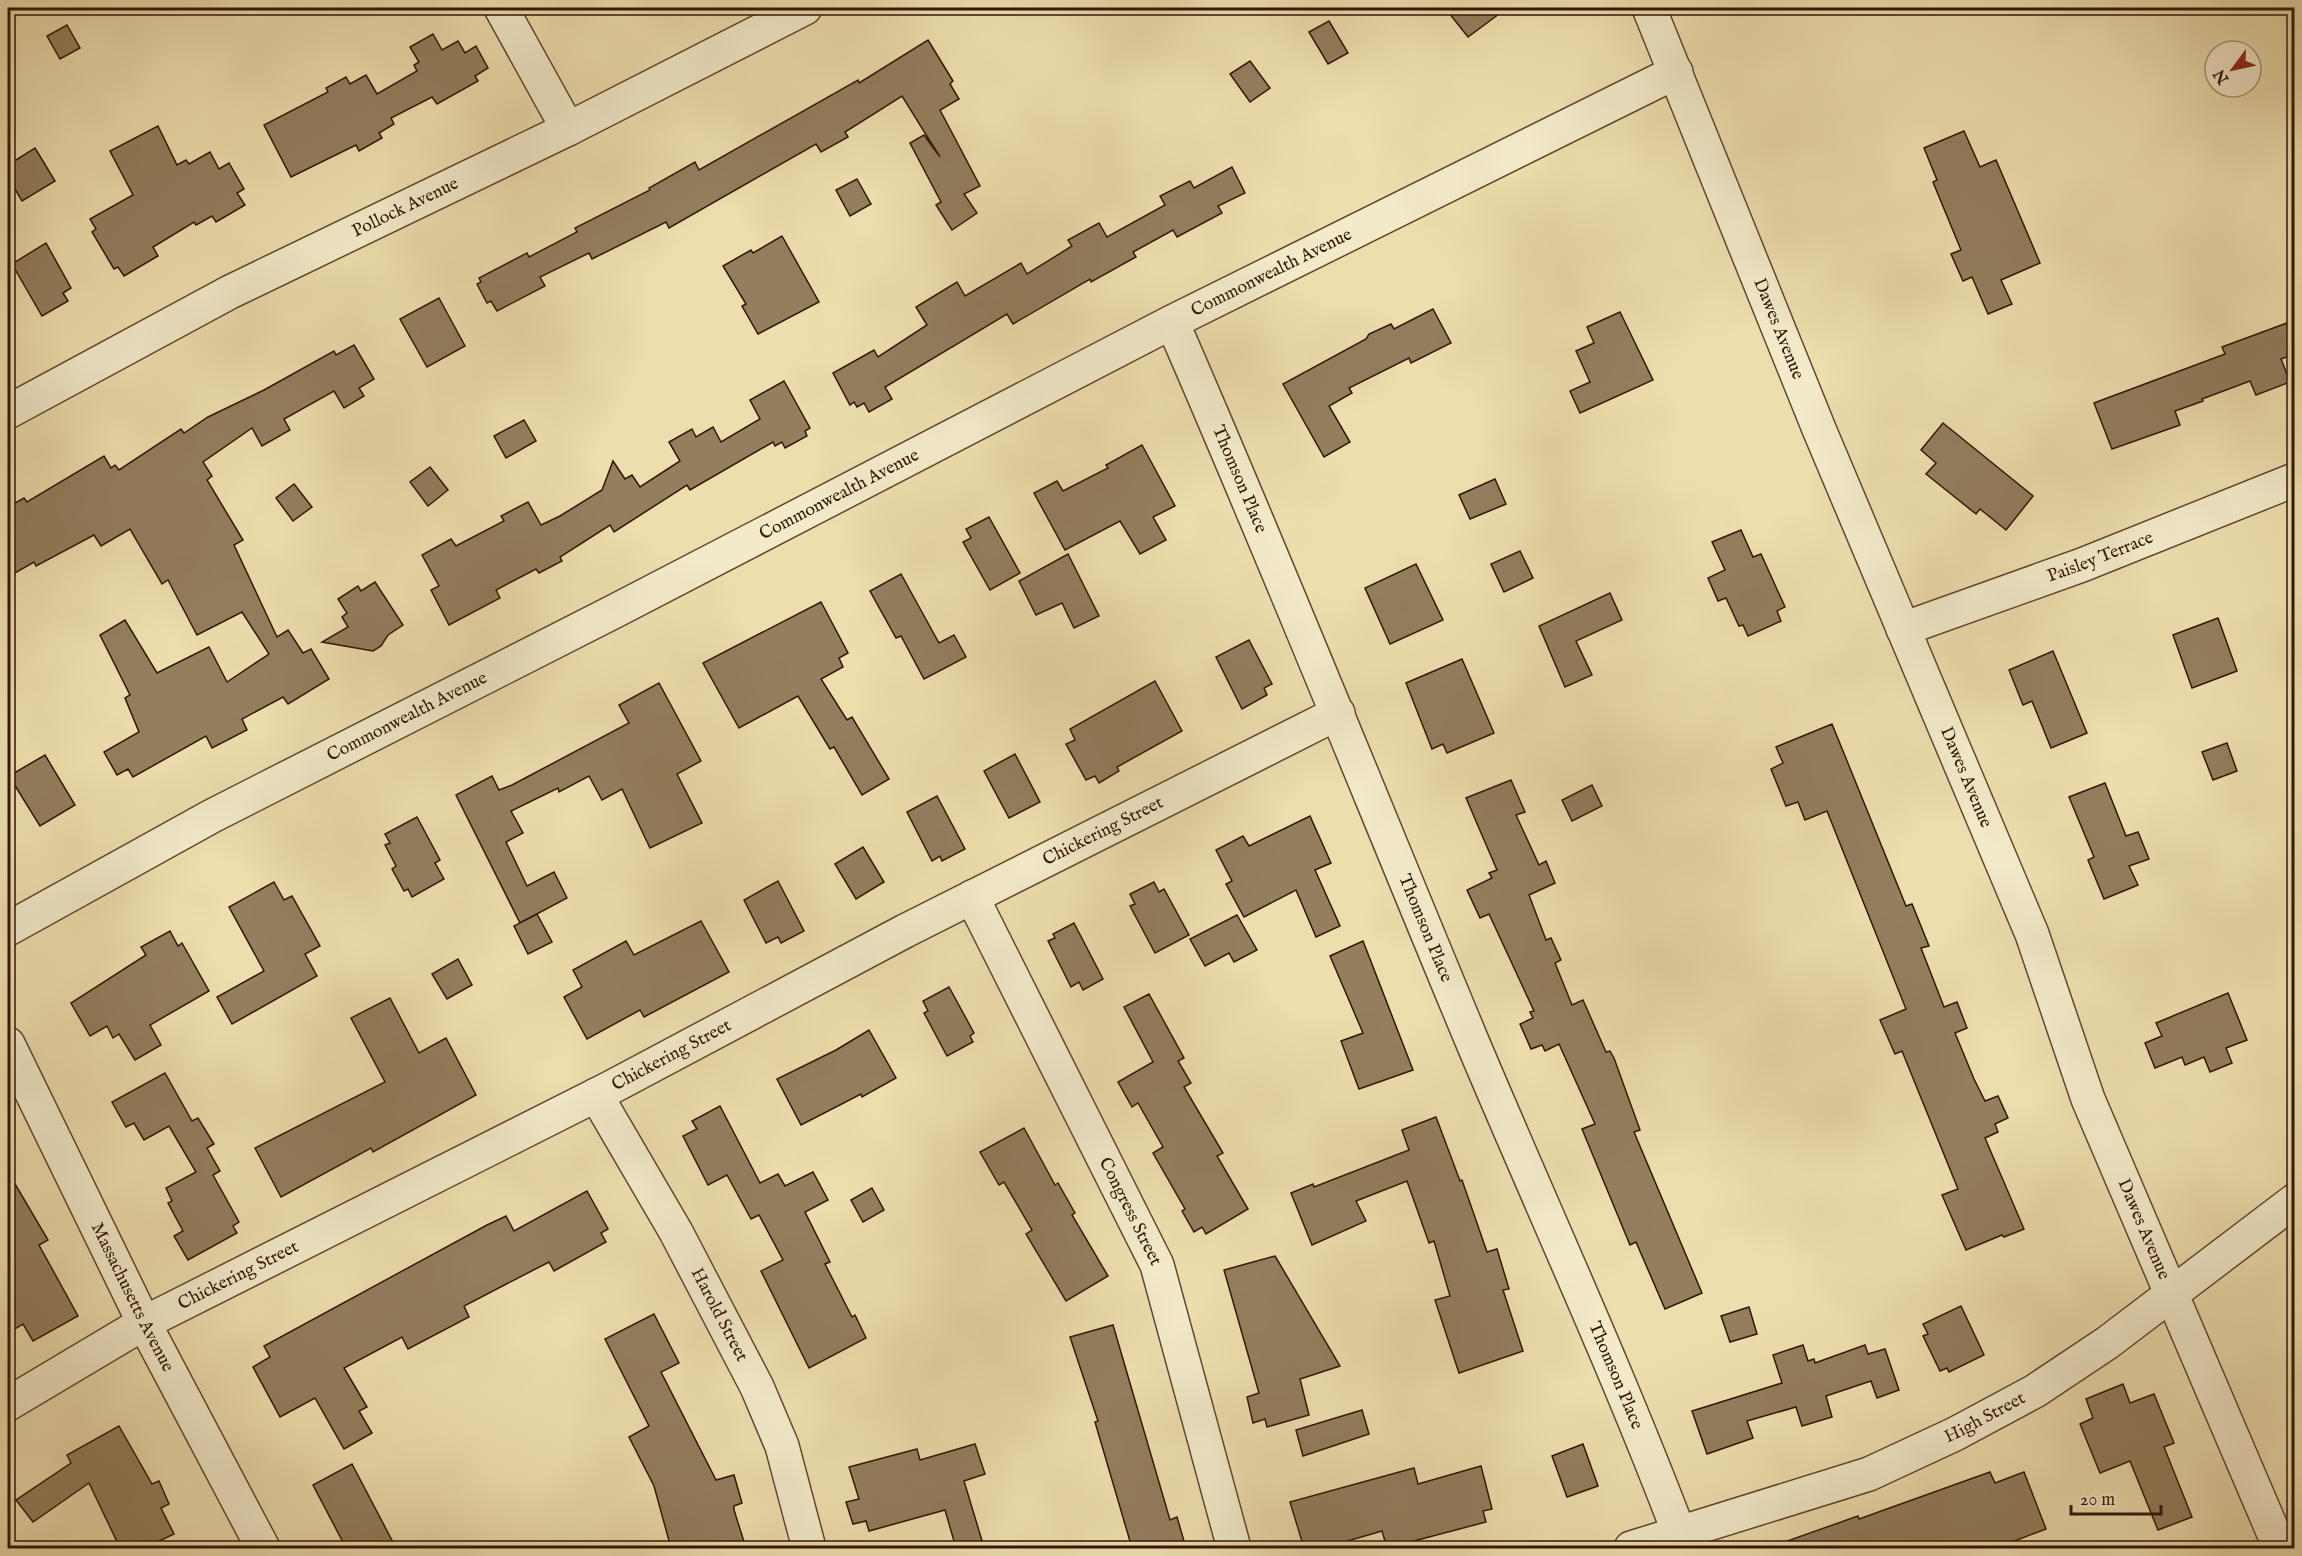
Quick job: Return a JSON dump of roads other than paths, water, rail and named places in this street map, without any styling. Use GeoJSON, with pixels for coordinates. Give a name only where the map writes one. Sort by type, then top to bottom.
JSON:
{"type":"FeatureCollection","features":[{"type":"Feature","properties":{"kind":"street"},"geometry":{"type":"LineString","coordinates":[[501,8],[568,129]]}},
{"type":"Feature","properties":{"kind":"street","name":"Pollock Avenue"},"geometry":{"type":"LineString","coordinates":[[8,412],[230,292],[568,129],[805,8]]}},
{"type":"Feature","properties":{"kind":"street","name":"Dawes Avenue"},"geometry":{"type":"LineString","coordinates":[[1649,8],[1903,629],[2032,934],[2088,1099],[2280,1548]]}},
{"type":"Feature","properties":{"kind":"street","name":"Commonwealth Avenue"},"geometry":{"type":"LineString","coordinates":[[8,929],[212,816],[636,600],[1172,322],[1676,72]]}},
{"type":"Feature","properties":{"kind":"street","name":"Thomson Place"},"geometry":{"type":"LineString","coordinates":[[1172,322],[1338,713],[1540,1202],[1616,1373],[1679,1533]]}},
{"type":"Feature","properties":{"kind":"street","name":"Paisley Terrace"},"geometry":{"type":"LineString","coordinates":[[1903,629],[2082,565],[2295,480]]}},
{"type":"Feature","properties":{"kind":"street","name":"Chickering Street"},"geometry":{"type":"LineString","coordinates":[[8,1404],[144,1323],[596,1095],[972,897],[1338,713]]}},
{"type":"Feature","properties":{"kind":"street","name":"Congress Street"},"geometry":{"type":"LineString","coordinates":[[972,897],[1157,1265],[1222,1495],[1234,1548]]}},
{"type":"Feature","properties":{"kind":"street","name":"Massachusetts Avenue"},"geometry":{"type":"LineString","coordinates":[[8,1044],[144,1323],[263,1548]]}},
{"type":"Feature","properties":{"kind":"street","name":"Harold Street"},"geometry":{"type":"LineString","coordinates":[[596,1095],[676,1232],[757,1388],[782,1446],[809,1548]]}},
{"type":"Feature","properties":{"kind":"street","name":"High Street"},"geometry":{"type":"LineString","coordinates":[[1631,1548],[1869,1474],[1955,1434],[2036,1390],[2108,1343],[2295,1201]]}}]}
